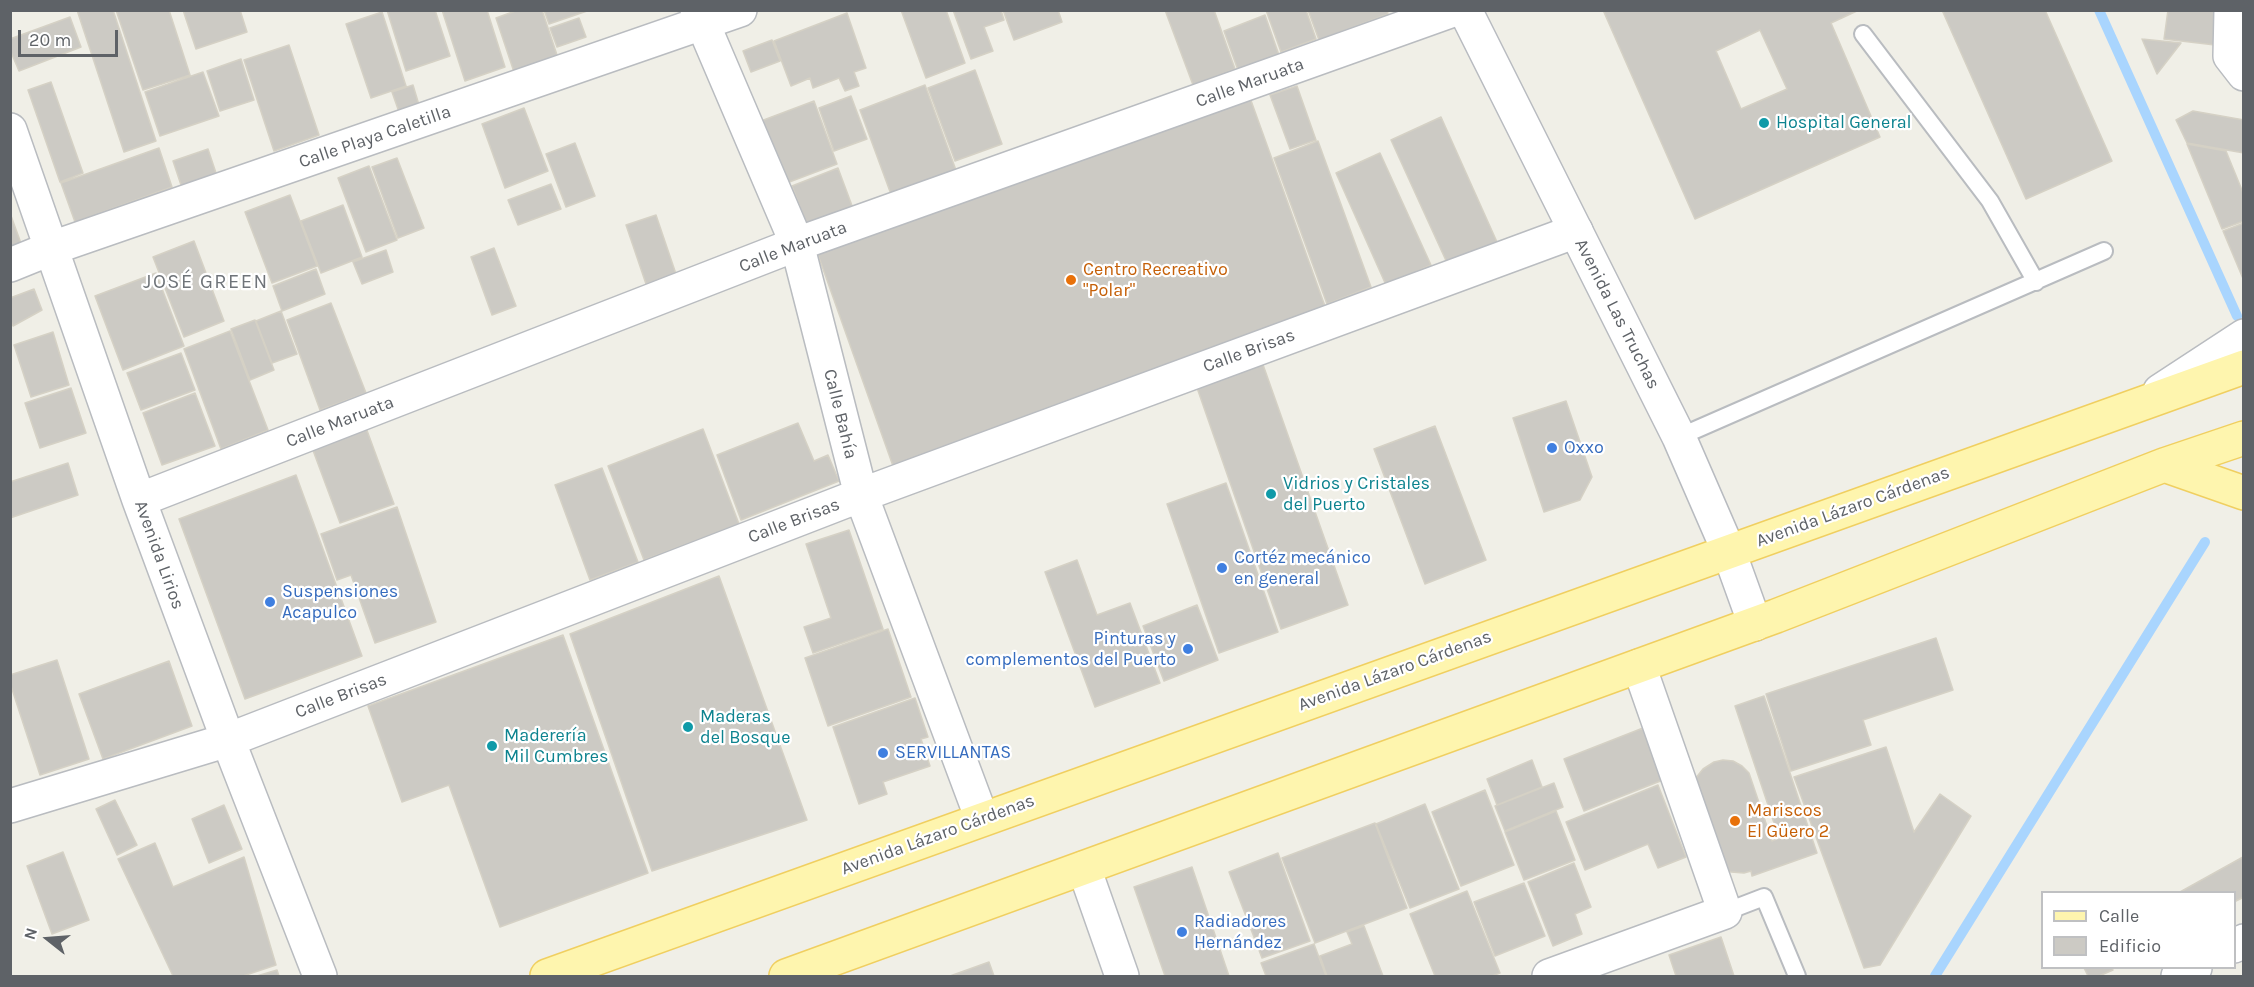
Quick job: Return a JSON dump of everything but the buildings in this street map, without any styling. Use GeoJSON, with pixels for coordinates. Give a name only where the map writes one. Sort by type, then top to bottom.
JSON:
{"type":"FeatureCollection","features":[{"type":"Feature","properties":{"kind":"main road","name":"Avenida Lázaro Cárdenas"},"geometry":{"type":"LineString","coordinates":[[548,976],[2244,366]]}},
{"type":"Feature","properties":{"kind":"main road"},"geometry":{"type":"LineString","coordinates":[[786,976],[1755,624],[2164,465],[2244,438]]}},
{"type":"Feature","properties":{"kind":"main road"},"geometry":{"type":"LineString","coordinates":[[2164,465],[2244,494]]}},
{"type":"Feature","properties":{"kind":"street","name":"Calle Playa Caletilla"},"geometry":{"type":"LineString","coordinates":[[10,265],[699,17],[740,10]]}},
{"type":"Feature","properties":{"kind":"street","name":"Calle Maruata"},"geometry":{"type":"LineString","coordinates":[[139,500],[797,244],[1453,10]]}},
{"type":"Feature","properties":{"kind":"street","name":"Avenida Las Truchas"},"geometry":{"type":"LineString","coordinates":[[1465,10],[1679,437],[1729,552],[1755,624]]}},
{"type":"Feature","properties":{"kind":"street"},"geometry":{"type":"LineString","coordinates":[[2231,10],[2230,56],[2244,74]]}},
{"type":"Feature","properties":{"kind":"street","name":"Calle Bahía"},"geometry":{"type":"LineString","coordinates":[[699,17],[797,244],[861,495],[982,819]]}},
{"type":"Feature","properties":{"kind":"street","name":"Avenida Lirios"},"geometry":{"type":"LineString","coordinates":[[10,130],[139,500],[228,740],[320,976]]}},
{"type":"Feature","properties":{"kind":"street","name":"Calle Brisas"},"geometry":{"type":"LineString","coordinates":[[10,806],[228,740],[861,495],[1575,231]]}},
{"type":"Feature","properties":{"kind":"street"},"geometry":{"type":"LineString","coordinates":[[2143,402],[2244,336]]}},
{"type":"Feature","properties":{"kind":"street"},"geometry":{"type":"LineString","coordinates":[[1549,976],[1725,912],[1639,666]]}},
{"type":"Feature","properties":{"kind":"street"},"geometry":{"type":"LineString","coordinates":[[1084,868],[1122,976]]}},
{"type":"Feature","properties":{"kind":"street"},"geometry":{"type":"LineString","coordinates":[[2178,976],[2193,969]]}},
{"type":"Feature","properties":{"kind":"lane"},"geometry":{"type":"LineString","coordinates":[[1863,34],[1989,201],[2036,282]]}},
{"type":"Feature","properties":{"kind":"lane"},"geometry":{"type":"LineString","coordinates":[[1679,437],[2104,251]]}},
{"type":"Feature","properties":{"kind":"lane"},"geometry":{"type":"LineString","coordinates":[[1725,912],[1764,897],[1797,976]]}},
{"type":"Feature","properties":{"kind":"waterway"},"geometry":{"type":"LineString","coordinates":[[2099,10],[2237,316]]}},
{"type":"Feature","properties":{"kind":"waterway"},"geometry":{"type":"LineString","coordinates":[[1935,976],[2205,542]]}},
{"type":"Feature","properties":{"kind":"place","name":"Hospital General"},"geometry":{"type":"Point","coordinates":[1764,123]}},
{"type":"Feature","properties":{"kind":"place","name":"Centro Recreativo \"Polar\""},"geometry":{"type":"Point","coordinates":[1071,280]}},
{"type":"Feature","properties":{"kind":"place","name":"Oxxo"},"geometry":{"type":"Point","coordinates":[1552,448]}},
{"type":"Feature","properties":{"kind":"place","name":"Vidrios y Cristales del Puerto"},"geometry":{"type":"Point","coordinates":[1271,494]}},
{"type":"Feature","properties":{"kind":"place","name":"Cortéz mecánico en general"},"geometry":{"type":"Point","coordinates":[1222,568]}},
{"type":"Feature","properties":{"kind":"place","name":"Suspensiones Acapulco"},"geometry":{"type":"Point","coordinates":[270,602]}},
{"type":"Feature","properties":{"kind":"place","name":"Pinturas y complementos del Puerto"},"geometry":{"type":"Point","coordinates":[1188,649]}},
{"type":"Feature","properties":{"kind":"place","name":"Maderas del Bosque"},"geometry":{"type":"Point","coordinates":[688,727]}},
{"type":"Feature","properties":{"kind":"place","name":"Maderería Mil Cumbres"},"geometry":{"type":"Point","coordinates":[492,746]}},
{"type":"Feature","properties":{"kind":"place","name":"SERVILLANTAS"},"geometry":{"type":"Point","coordinates":[883,753]}},
{"type":"Feature","properties":{"kind":"place","name":"Mariscos El Güero 2"},"geometry":{"type":"Point","coordinates":[1735,821]}},
{"type":"Feature","properties":{"kind":"place","name":"Radiadores Hernández"},"geometry":{"type":"Point","coordinates":[1182,932]}},
{"type":"Feature","properties":{"kind":"district","name":"JOSÉ GREEN"},"geometry":{"type":"Point","coordinates":[206,282]}}]}
